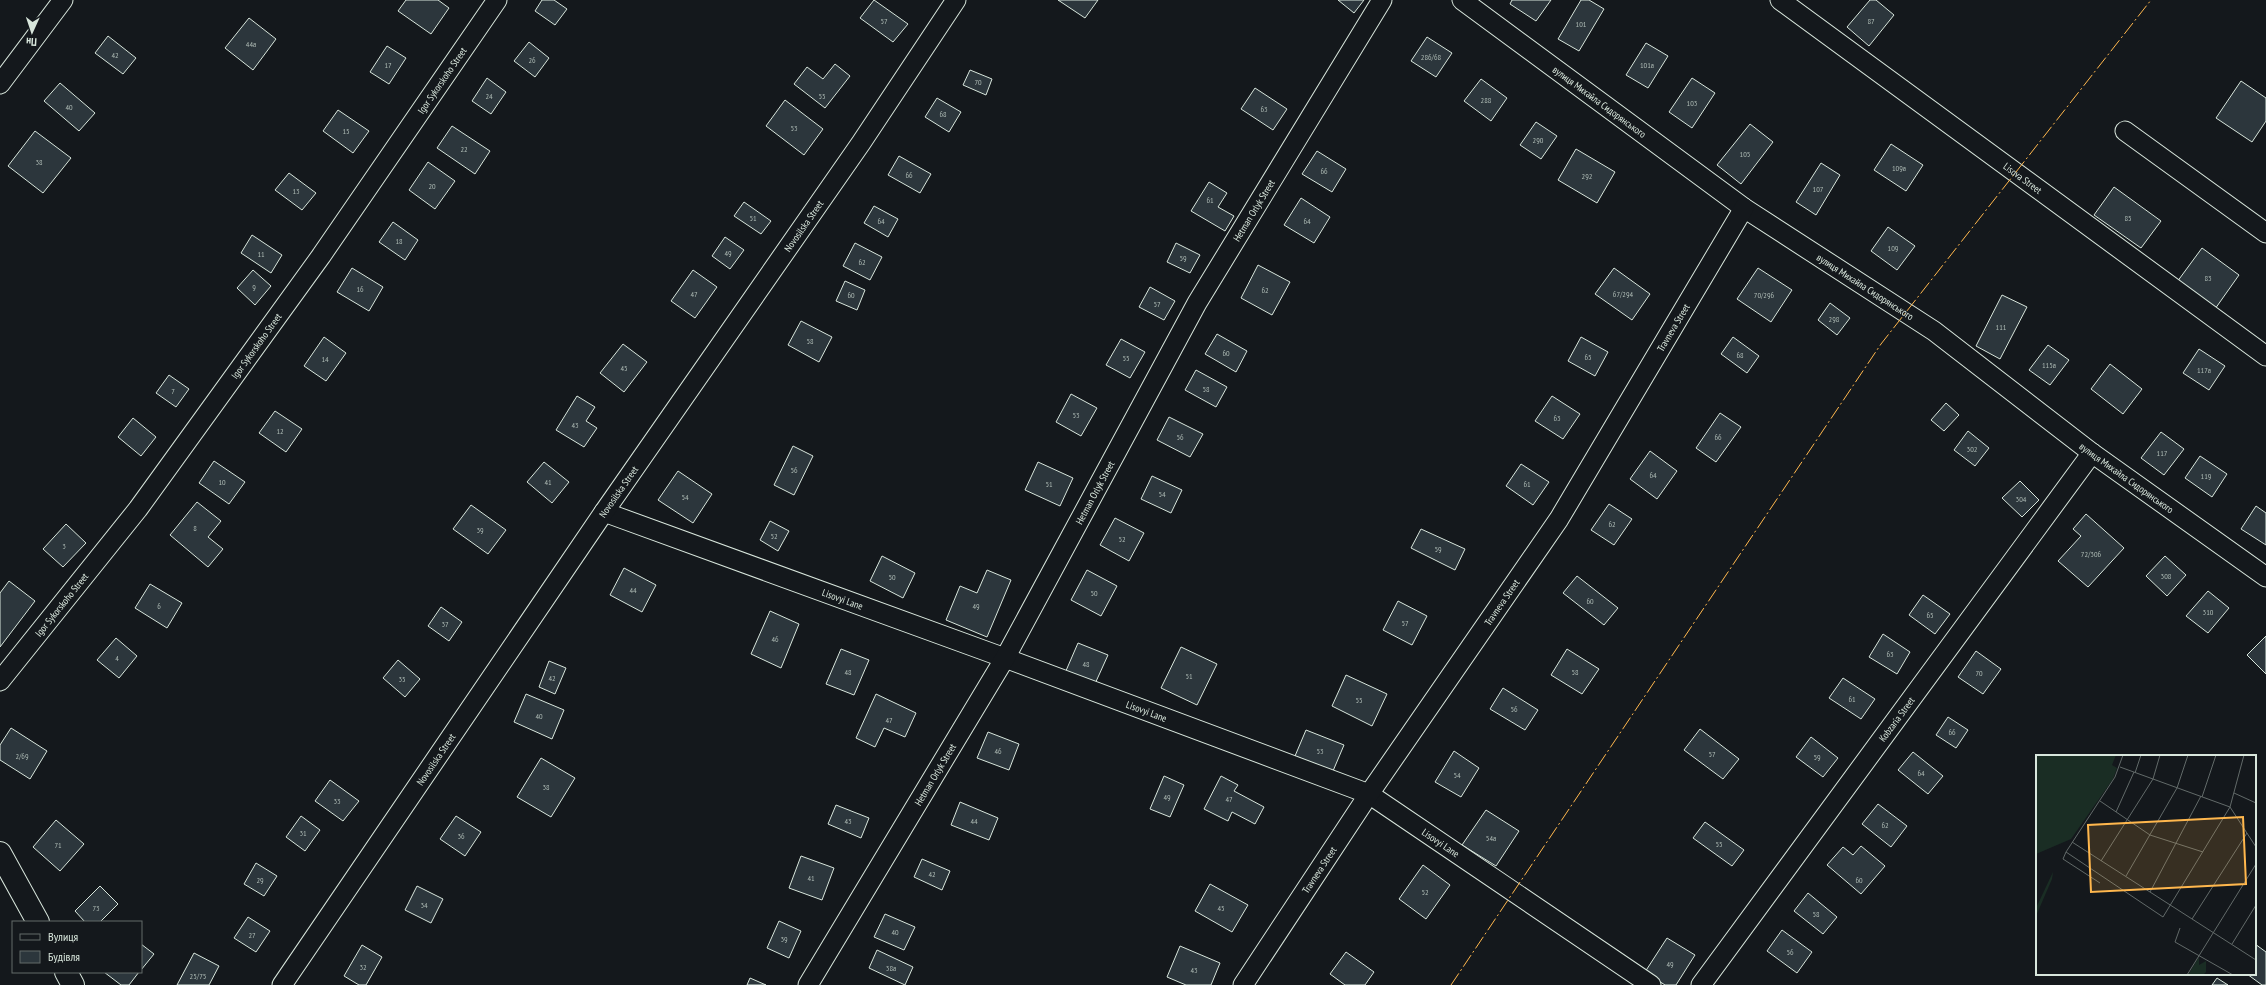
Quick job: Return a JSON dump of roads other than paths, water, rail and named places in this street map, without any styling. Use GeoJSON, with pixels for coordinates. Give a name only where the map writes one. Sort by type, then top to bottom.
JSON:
{"type":"FeatureCollection","features":[{"type":"Feature","properties":{"kind":"street"},"geometry":{"type":"LineString","coordinates":[[0,84],[63,0]]}},
{"type":"Feature","properties":{"kind":"street","name":"Igor Sykorskoho Street"},"geometry":{"type":"LineString","coordinates":[[0,681],[147,496],[321,256],[497,0]]}},
{"type":"Feature","properties":{"kind":"street","name":"Novosilska Street"},"geometry":{"type":"LineString","coordinates":[[282,985],[604,512],[860,143],[956,0]]}},
{"type":"Feature","properties":{"kind":"street","name":"Hetman Orlyk Street"},"geometry":{"type":"LineString","coordinates":[[808,985],[1005,658],[1197,304],[1382,0]]}},
{"type":"Feature","properties":{"kind":"street","name":"вулиця Михайла Сидорянського"},"geometry":{"type":"LineString","coordinates":[[1462,0],[1744,208],[1934,331],[2092,454],[2266,577]]}},
{"type":"Feature","properties":{"kind":"street","name":"Lisova Street"},"geometry":{"type":"LineString","coordinates":[[1780,0],[2266,356]]}},
{"type":"Feature","properties":{"kind":"street"},"geometry":{"type":"LineString","coordinates":[[2124,131],[2266,233]]}},
{"type":"Feature","properties":{"kind":"street","name":"Travneva Street"},"geometry":{"type":"LineString","coordinates":[[1243,985],[1369,794],[1560,519],[1744,208]]}},
{"type":"Feature","properties":{"kind":"street","name":"Kobzaria Street"},"geometry":{"type":"LineString","coordinates":[[1701,985],[2092,454]]}},
{"type":"Feature","properties":{"kind":"street","name":"Lisovyi Lane"},"geometry":{"type":"LineString","coordinates":[[604,512],[1005,658],[1369,794],[1651,985]]}},
{"type":"Feature","properties":{"kind":"street"},"geometry":{"type":"LineString","coordinates":[[0,853],[37,921]]}},
{"type":"Feature","properties":{"kind":"street"},"geometry":{"type":"LineString","coordinates":[[67,973],[73,985]]}}]}
